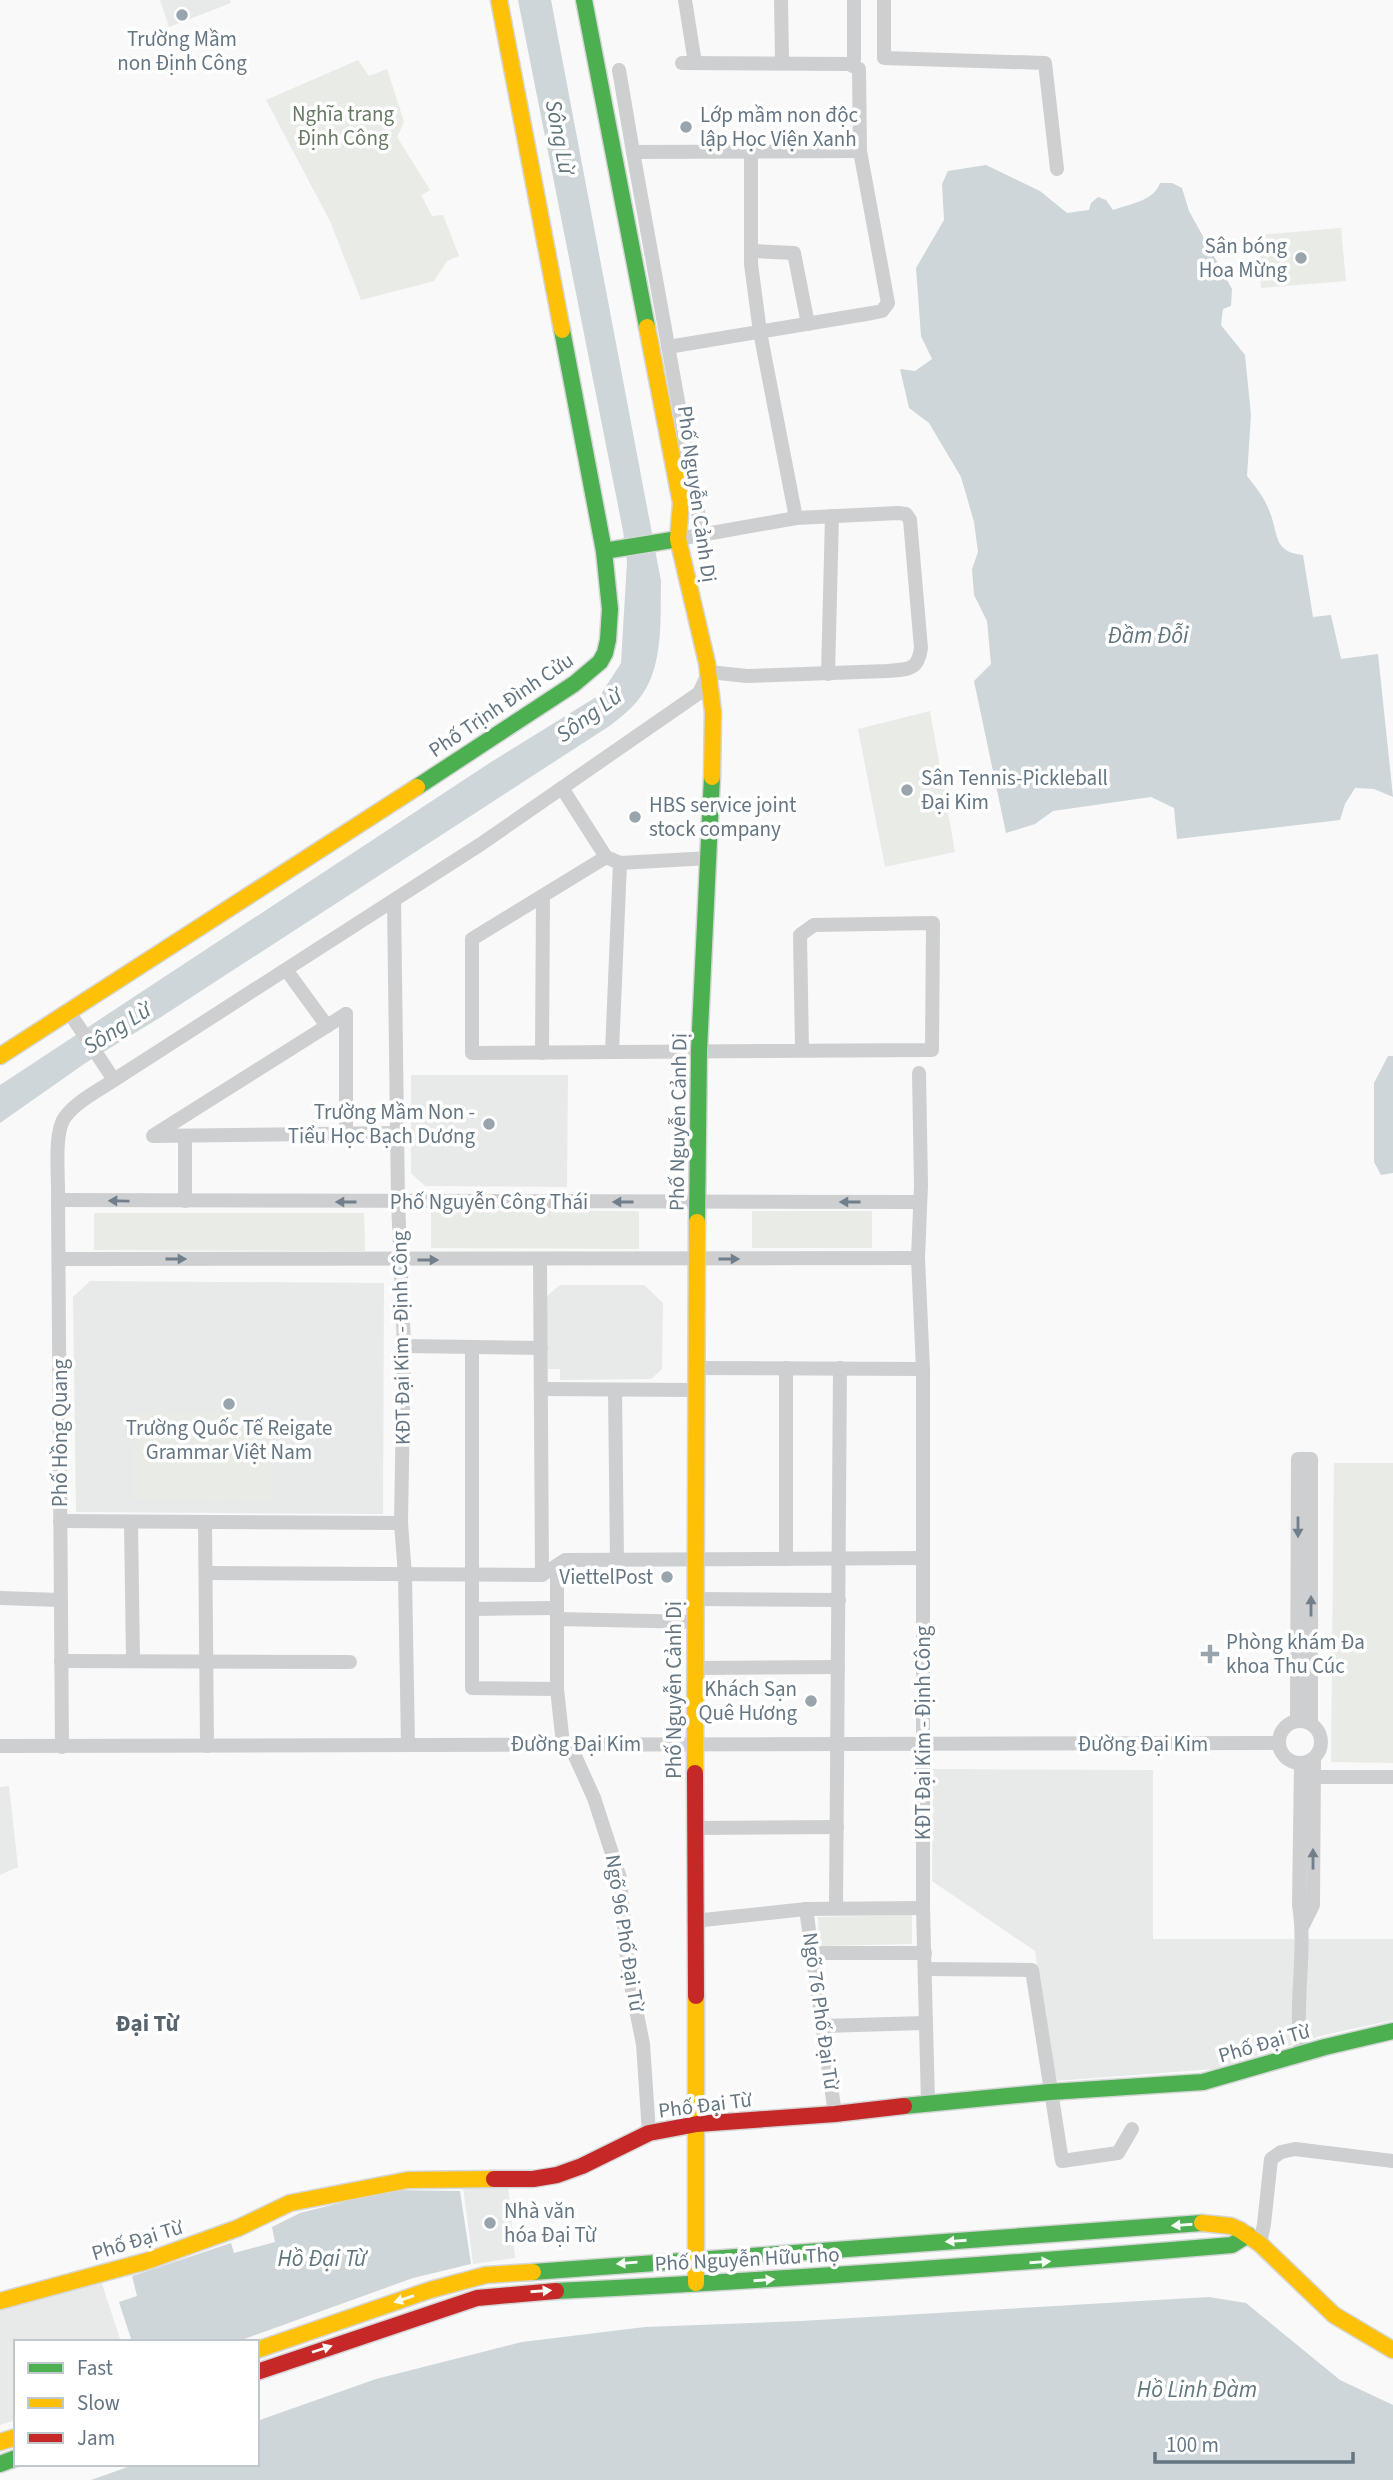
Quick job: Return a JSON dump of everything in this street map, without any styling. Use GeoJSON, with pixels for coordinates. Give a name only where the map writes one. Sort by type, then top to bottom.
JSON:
{"type":"FeatureCollection","features":[{"type":"Feature","properties":{"kind":"main road","name":"Phố Trịnh Đình Cửu"},"geometry":{"type":"LineString","coordinates":[[0,1056],[73,1018],[522,720],[600,662],[608,644],[612,550],[499,0]]}},
{"type":"Feature","properties":{"kind":"main road","name":"Phố Nguyễn Cảnh Dị"},"geometry":{"type":"LineString","coordinates":[[584,0],[681,503],[670,540],[709,672],[713,712],[710,858],[699,1051],[694,1390],[696,2283]]}},
{"type":"Feature","properties":{"kind":"main road"},"geometry":{"type":"LineString","coordinates":[[612,550],[670,540]]}},
{"type":"Feature","properties":{"kind":"main road","name":"Phố Đại Từ"},"geometry":{"type":"LineString","coordinates":[[0,2301],[148,2261],[238,2228],[290,2203],[408,2180],[533,2179],[558,2175],[649,2133],[697,2124],[835,2114],[1050,2092],[1203,2082],[1393,2031]]}},
{"type":"Feature","properties":{"kind":"main road","name":"Phố Nguyễn Hữu Thọ"},"geometry":{"type":"LineString","coordinates":[[259,2349],[430,2290],[486,2274],[1202,2223],[1231,2226],[1254,2240],[1334,2315],[1393,2350]]}},
{"type":"Feature","properties":{"kind":"main road","name":"Phố Nguyễn Hữu Thọ"},"geometry":{"type":"LineString","coordinates":[[259,2371],[477,2298],[554,2290],[824,2277],[1097,2258],[1232,2245],[1254,2240]]}},
{"type":"Feature","properties":{"kind":"street"},"geometry":{"type":"LineString","coordinates":[[668,348],[882,311],[888,303],[860,151],[859,69],[849,64],[689,63],[685,0]]}},
{"type":"Feature","properties":{"kind":"street"},"geometry":{"type":"LineString","coordinates":[[781,0],[782,58]]}},
{"type":"Feature","properties":{"kind":"street"},"geometry":{"type":"LineString","coordinates":[[854,0],[854,59]]}},
{"type":"Feature","properties":{"kind":"street"},"geometry":{"type":"LineString","coordinates":[[884,0],[884,58],[1045,63],[1057,169]]}},
{"type":"Feature","properties":{"kind":"street"},"geometry":{"type":"LineString","coordinates":[[619,70],[702,534]]}},
{"type":"Feature","properties":{"kind":"street"},"geometry":{"type":"LineString","coordinates":[[751,151],[751,251],[760,332],[796,518]]}},
{"type":"Feature","properties":{"kind":"street"},"geometry":{"type":"LineString","coordinates":[[633,152],[860,151]]}},
{"type":"Feature","properties":{"kind":"street"},"geometry":{"type":"LineString","coordinates":[[751,251],[794,253],[808,324]]}},
{"type":"Feature","properties":{"kind":"street"},"geometry":{"type":"LineString","coordinates":[[73,1018],[114,1080],[288,971],[481,844],[699,693],[709,672],[747,676],[828,674],[910,669],[919,660],[921,648],[910,520],[906,514],[796,518],[670,540]]}},
{"type":"Feature","properties":{"kind":"street"},"geometry":{"type":"LineString","coordinates":[[828,674],[832,516]]}},
{"type":"Feature","properties":{"kind":"street"},"geometry":{"type":"LineString","coordinates":[[562,788],[613,860],[612,1052]]}},
{"type":"Feature","properties":{"kind":"street"},"geometry":{"type":"LineString","coordinates":[[710,858],[613,860],[543,896],[472,939],[472,1054],[802,1049],[932,1050],[933,923],[823,924],[804,930],[800,935],[802,1049]]}},
{"type":"Feature","properties":{"kind":"street"},"geometry":{"type":"LineString","coordinates":[[542,1053],[543,896]]}},
{"type":"Feature","properties":{"kind":"street","name":"KĐT Đại Kim - Định Công"},"geometry":{"type":"LineString","coordinates":[[394,901],[398,1202],[404,1346],[401,1523],[405,1575],[408,1745]]}},
{"type":"Feature","properties":{"kind":"street"},"geometry":{"type":"LineString","coordinates":[[288,971],[327,1026]]}},
{"type":"Feature","properties":{"kind":"street"},"geometry":{"type":"LineString","coordinates":[[346,1133],[346,1014],[153,1136],[398,1133]]}},
{"type":"Feature","properties":{"kind":"street","name":"KĐT Đại Kim - Định Công"},"geometry":{"type":"LineString","coordinates":[[919,1073],[921,1185],[918,1258],[923,1368],[923,1908],[928,2103]]}},
{"type":"Feature","properties":{"kind":"street","name":"Phố Hồng Quang"},"geometry":{"type":"LineString","coordinates":[[62,1747],[59,1132],[63,1120],[78,1105],[114,1080]]}},
{"type":"Feature","properties":{"kind":"street"},"geometry":{"type":"LineString","coordinates":[[185,1136],[185,1202]]}},
{"type":"Feature","properties":{"kind":"street","name":"Phố Nguyễn Công Thái"},"geometry":{"type":"LineString","coordinates":[[58,1200],[919,1202]]}},
{"type":"Feature","properties":{"kind":"street"},"geometry":{"type":"LineString","coordinates":[[59,1259],[918,1258]]}},
{"type":"Feature","properties":{"kind":"street"},"geometry":{"type":"LineString","coordinates":[[540,1260],[542,1575]]}},
{"type":"Feature","properties":{"kind":"street"},"geometry":{"type":"LineString","coordinates":[[404,1346],[541,1348]]}},
{"type":"Feature","properties":{"kind":"street"},"geometry":{"type":"LineString","coordinates":[[472,1347],[472,1688],[558,1689]]}},
{"type":"Feature","properties":{"kind":"street"},"geometry":{"type":"LineString","coordinates":[[695,1368],[923,1368]]}},
{"type":"Feature","properties":{"kind":"street"},"geometry":{"type":"LineString","coordinates":[[786,1368],[786,1559]]}},
{"type":"Feature","properties":{"kind":"street"},"geometry":{"type":"LineString","coordinates":[[836,1908],[840,1368]]}},
{"type":"Feature","properties":{"kind":"street"},"geometry":{"type":"LineString","coordinates":[[541,1388],[694,1390]]}},
{"type":"Feature","properties":{"kind":"street"},"geometry":{"type":"LineString","coordinates":[[615,1390],[617,1560]]}},
{"type":"Feature","properties":{"kind":"street"},"geometry":{"type":"LineString","coordinates":[[1304,1459],[1304,1722]]}},
{"type":"Feature","properties":{"kind":"street"},"geometry":{"type":"LineString","coordinates":[[60,1521],[401,1523]]}},
{"type":"Feature","properties":{"kind":"street"},"geometry":{"type":"LineString","coordinates":[[131,1522],[133,1660]]}},
{"type":"Feature","properties":{"kind":"street"},"geometry":{"type":"LineString","coordinates":[[205,1522],[207,1746]]}},
{"type":"Feature","properties":{"kind":"street"},"geometry":{"type":"LineString","coordinates":[[205,1573],[542,1575],[565,1560],[922,1558]]}},
{"type":"Feature","properties":{"kind":"street"},"geometry":{"type":"LineString","coordinates":[[557,1566],[558,1689],[563,1744]]}},
{"type":"Feature","properties":{"kind":"street"},"geometry":{"type":"LineString","coordinates":[[0,1598],[60,1600]]}},
{"type":"Feature","properties":{"kind":"street"},"geometry":{"type":"LineString","coordinates":[[696,1600],[839,1600]]}},
{"type":"Feature","properties":{"kind":"street"},"geometry":{"type":"LineString","coordinates":[[472,1609],[696,1622]]}},
{"type":"Feature","properties":{"kind":"street"},"geometry":{"type":"LineString","coordinates":[[61,1661],[350,1661]]}},
{"type":"Feature","properties":{"kind":"street"},"geometry":{"type":"LineString","coordinates":[[695,1668],[838,1667]]}},
{"type":"Feature","properties":{"kind":"street"},"geometry":{"type":"LineString","coordinates":[[1302,2054],[1298,2035],[1302,1928],[1299,1905],[1307,1762],[1321,1748],[1322,1741],[1316,1728],[1304,1722],[1291,1723],[1282,1731],[1280,1750],[1288,1760],[1307,1762]]}},
{"type":"Feature","properties":{"kind":"street","name":"Đường Đại Kim"},"geometry":{"type":"LineString","coordinates":[[0,1746],[1279,1743]]}},
{"type":"Feature","properties":{"kind":"street","name":"Ngõ 96 Phố Đại Từ"},"geometry":{"type":"LineString","coordinates":[[563,1744],[575,1756],[594,1798],[620,1878],[628,1970],[643,2044],[649,2133]]}},
{"type":"Feature","properties":{"kind":"street"},"geometry":{"type":"LineString","coordinates":[[1302,1928],[1313,1905],[1314,1777],[1307,1762]]}},
{"type":"Feature","properties":{"kind":"street"},"geometry":{"type":"LineString","coordinates":[[1314,1777],[1393,1777]]}},
{"type":"Feature","properties":{"kind":"street"},"geometry":{"type":"LineString","coordinates":[[694,1828],[837,1827]]}},
{"type":"Feature","properties":{"kind":"street"},"geometry":{"type":"LineString","coordinates":[[694,1921],[806,1909],[923,1908]]}},
{"type":"Feature","properties":{"kind":"street","name":"Ngõ 76 Phố Đại Từ"},"geometry":{"type":"LineString","coordinates":[[806,1909],[835,2114]]}},
{"type":"Feature","properties":{"kind":"street"},"geometry":{"type":"LineString","coordinates":[[813,1953],[925,1953]]}},
{"type":"Feature","properties":{"kind":"street"},"geometry":{"type":"LineString","coordinates":[[925,1969],[1031,1970],[1062,2161],[1118,2153],[1132,2129]]}},
{"type":"Feature","properties":{"kind":"street"},"geometry":{"type":"LineString","coordinates":[[823,2026],[925,2023]]}},
{"type":"Feature","properties":{"kind":"street"},"geometry":{"type":"LineString","coordinates":[[1254,2240],[1271,2159],[1281,2152],[1294,2149],[1393,2161]]}},
{"type":"Feature","properties":{"kind":"shaded area","name":"Trường Mầm non Định Công"},"geometry":{"type":"Polygon","coordinates":[[[160,0],[230,0],[231,3],[169,27],[160,0]]]}},
{"type":"Feature","properties":{"kind":"shaded area","name":"Trường Mầm Non - Tiểu Học Bạch Dương"},"geometry":{"type":"Polygon","coordinates":[[[411,1075],[568,1075],[567,1187],[425,1186],[411,1173],[411,1075]]]}},
{"type":"Feature","properties":{"kind":"shaded area","name":"Trường Quốc Tế Reigate Grammar Việt Nam"},"geometry":{"type":"Polygon","coordinates":[[[90,1281],[384,1283],[383,1514],[76,1512],[73,1297],[90,1281]]]}},
{"type":"Feature","properties":{"kind":"shaded area"},"geometry":{"type":"Polygon","coordinates":[[[560,1285],[644,1285],[663,1303],[662,1369],[651,1379],[560,1380],[560,1369],[548,1369],[546,1297],[560,1285]]]}},
{"type":"Feature","properties":{"kind":"shaded area"},"geometry":{"type":"Polygon","coordinates":[[[933,1769],[1153,1770],[1153,1939],[1393,1939],[1393,2020],[1324,2035],[1214,2069],[1054,2081],[1035,1951],[932,1881],[933,1769]]]}},
{"type":"Feature","properties":{"kind":"shaded area"},"geometry":{"type":"Polygon","coordinates":[[[9,1786],[18,1867],[0,1875],[0,1787],[9,1786]]]}},
{"type":"Feature","properties":{"kind":"shaded area","name":"Nhà văn hóa Đại Từ"},"geometry":{"type":"Polygon","coordinates":[[[508,2184],[515,2258],[473,2264],[463,2187],[508,2184]]]}},
{"type":"Feature","properties":{"kind":"shaded area"},"geometry":{"type":"Polygon","coordinates":[[[101,2281],[120,2340],[14,2340],[14,2421],[0,2425],[0,2306],[101,2281]]]}},
{"type":"Feature","properties":{"kind":"green space","name":"Nghĩa trang Định Công"},"geometry":{"type":"Polygon","coordinates":[[[358,60],[369,76],[387,69],[404,122],[397,137],[430,190],[421,195],[432,216],[443,215],[459,256],[447,261],[434,281],[361,300],[330,221],[266,100],[358,60]]]}},
{"type":"Feature","properties":{"kind":"green space","name":"Sân bóng Hoa Mừng"},"geometry":{"type":"Polygon","coordinates":[[[1341,228],[1346,281],[1261,288],[1257,235],[1341,228]]]}},
{"type":"Feature","properties":{"kind":"green space","name":"Sân Tennis-Pickleball Đại Kim"},"geometry":{"type":"Polygon","coordinates":[[[930,711],[955,852],[885,867],[858,729],[930,711]]]}},
{"type":"Feature","properties":{"kind":"green space"},"geometry":{"type":"Polygon","coordinates":[[[431,1210],[639,1211],[639,1249],[431,1248],[431,1210]]]}},
{"type":"Feature","properties":{"kind":"green space"},"geometry":{"type":"Polygon","coordinates":[[[752,1211],[872,1211],[872,1248],[752,1248],[752,1211]]]}},
{"type":"Feature","properties":{"kind":"green space"},"geometry":{"type":"Polygon","coordinates":[[[94,1213],[364,1213],[365,1251],[94,1250],[94,1213]]]}},
{"type":"Feature","properties":{"kind":"green space"},"geometry":{"type":"Polygon","coordinates":[[[134,1412],[272,1413],[271,1501],[133,1499],[134,1412]]]}},
{"type":"Feature","properties":{"kind":"green space"},"geometry":{"type":"Polygon","coordinates":[[[1334,1463],[1393,1463],[1393,1763],[1331,1762],[1334,1463]]]}},
{"type":"Feature","properties":{"kind":"green space"},"geometry":{"type":"Polygon","coordinates":[[[912,1915],[912,1944],[819,1946],[818,1917],[912,1915]]]}},
{"type":"Feature","properties":{"kind":"water","name":"Sông Lừ"},"geometry":{"type":"Polygon","coordinates":[[[518,0],[551,0],[661,581],[659,648],[650,680],[632,707],[611,725],[161,1017],[87,1062],[0,1123],[0,1085],[488,764],[601,694],[621,663],[627,562],[623,531],[518,0]]]}},
{"type":"Feature","properties":{"kind":"water","name":"Đầm Đỗi"},"geometry":{"type":"Polygon","coordinates":[[[986,165],[1040,191],[1067,213],[1089,210],[1091,203],[1098,197],[1106,200],[1113,210],[1134,204],[1153,194],[1160,183],[1172,183],[1182,188],[1189,211],[1232,289],[1231,306],[1223,309],[1221,325],[1245,355],[1251,415],[1247,476],[1267,505],[1281,546],[1303,555],[1313,617],[1331,615],[1341,659],[1378,654],[1393,797],[1374,789],[1355,788],[1345,804],[1340,820],[1177,839],[1174,808],[1151,797],[1053,811],[1035,824],[1006,833],[974,681],[991,664],[987,621],[974,595],[972,569],[978,552],[974,522],[961,477],[929,423],[909,408],[900,369],[915,371],[932,359],[921,336],[916,268],[944,220],[942,184],[948,171],[986,165]]]}},
{"type":"Feature","properties":{"kind":"water"},"geometry":{"type":"Polygon","coordinates":[[[1388,1056],[1393,1056],[1393,1173],[1381,1175],[1374,1162],[1374,1083],[1388,1056]]]}},
{"type":"Feature","properties":{"kind":"water","name":"Hồ Đại Từ"},"geometry":{"type":"Polygon","coordinates":[[[391,2190],[460,2191],[471,2264],[413,2278],[242,2340],[131,2340],[119,2302],[137,2296],[132,2276],[231,2243],[234,2253],[275,2242],[272,2227],[300,2213],[391,2190]]]}},
{"type":"Feature","properties":{"kind":"water","name":"Hồ Linh Đàm"},"geometry":{"type":"Polygon","coordinates":[[[1209,2297],[1246,2303],[1340,2380],[1393,2405],[1393,2480],[91,2480],[130,2466],[259,2466],[259,2420],[376,2379],[522,2342],[645,2327],[801,2321],[1209,2297]]]}},
{"type":"Feature","properties":{"kind":"traffic: fast"},"geometry":{"type":"LineString","coordinates":[[584,0],[647,327]]}},
{"type":"Feature","properties":{"kind":"traffic: fast"},"geometry":{"type":"LineString","coordinates":[[417,787],[574,684],[600,662],[605,653],[610,609],[604,551],[562,330]]}},
{"type":"Feature","properties":{"kind":"traffic: fast"},"geometry":{"type":"LineString","coordinates":[[604,551],[678,539]]}},
{"type":"Feature","properties":{"kind":"traffic: fast"},"geometry":{"type":"LineString","coordinates":[[697,1222],[699,1051],[712,777]]}},
{"type":"Feature","properties":{"kind":"traffic: fast"},"geometry":{"type":"LineString","coordinates":[[904,2106],[1050,2092],[1203,2082],[1325,2047],[1393,2031]]}},
{"type":"Feature","properties":{"kind":"traffic: fast"},"geometry":{"type":"LineString","coordinates":[[533,2272],[1202,2223]]}},
{"type":"Feature","properties":{"kind":"traffic: fast"},"geometry":{"type":"LineString","coordinates":[[556,2291],[810,2277],[1148,2252],[1232,2245],[1248,2235]]}},
{"type":"Feature","properties":{"kind":"traffic: fast"},"geometry":{"type":"LineString","coordinates":[[0,2464],[14,2459]]}},
{"type":"Feature","properties":{"kind":"traffic: slow"},"geometry":{"type":"LineString","coordinates":[[499,0],[562,330]]}},
{"type":"Feature","properties":{"kind":"traffic: slow"},"geometry":{"type":"LineString","coordinates":[[647,327],[681,503],[678,539],[707,663],[713,712],[712,777]]}},
{"type":"Feature","properties":{"kind":"traffic: slow"},"geometry":{"type":"LineString","coordinates":[[0,1056],[417,787]]}},
{"type":"Feature","properties":{"kind":"traffic: slow"},"geometry":{"type":"LineString","coordinates":[[695,1773],[697,1222]]}},
{"type":"Feature","properties":{"kind":"traffic: slow"},"geometry":{"type":"LineString","coordinates":[[696,1996],[696,2283]]}},
{"type":"Feature","properties":{"kind":"traffic: slow"},"geometry":{"type":"LineString","coordinates":[[0,2301],[147,2261],[238,2228],[290,2203],[408,2180],[494,2179]]}},
{"type":"Feature","properties":{"kind":"traffic: slow"},"geometry":{"type":"LineString","coordinates":[[1202,2223],[1231,2226],[1240,2230],[1260,2244],[1334,2315],[1393,2350]]}},
{"type":"Feature","properties":{"kind":"traffic: slow"},"geometry":{"type":"LineString","coordinates":[[259,2349],[430,2290],[486,2275],[533,2272]]}},
{"type":"Feature","properties":{"kind":"traffic: slow"},"geometry":{"type":"LineString","coordinates":[[0,2442],[14,2438]]}},
{"type":"Feature","properties":{"kind":"traffic: jam"},"geometry":{"type":"LineString","coordinates":[[695,1773],[696,1996]]}},
{"type":"Feature","properties":{"kind":"traffic: jam"},"geometry":{"type":"LineString","coordinates":[[494,2179],[533,2179],[557,2175],[582,2166],[649,2133],[697,2124],[904,2106]]}},
{"type":"Feature","properties":{"kind":"traffic: jam"},"geometry":{"type":"LineString","coordinates":[[259,2371],[477,2298],[556,2291]]}},
{"type":"Feature","properties":{"kind":"place","name":"Trường Mầm non Định Công"},"geometry":{"type":"Point","coordinates":[182,15]}},
{"type":"Feature","properties":{"kind":"place","name":"Lớp mầm non độc lập Học Viện Xanh"},"geometry":{"type":"Point","coordinates":[686,127]}},
{"type":"Feature","properties":{"kind":"place","name":"Sân bóng Hoa Mừng"},"geometry":{"type":"Point","coordinates":[1301,258]}},
{"type":"Feature","properties":{"kind":"place","name":"Sân Tennis-Pickleball Đại Kim"},"geometry":{"type":"Point","coordinates":[907,790]}},
{"type":"Feature","properties":{"kind":"place","name":"HBS service joint stock company"},"geometry":{"type":"Point","coordinates":[635,817]}},
{"type":"Feature","properties":{"kind":"place","name":"Trường Mầm Non - Tiểu Học Bạch Dương"},"geometry":{"type":"Point","coordinates":[489,1124]}},
{"type":"Feature","properties":{"kind":"place","name":"Trường Quốc Tế Reigate Grammar Việt Nam"},"geometry":{"type":"Point","coordinates":[229,1404]}},
{"type":"Feature","properties":{"kind":"place","name":"ViettelPost"},"geometry":{"type":"Point","coordinates":[667,1577]}},
{"type":"Feature","properties":{"kind":"place","name":"Phòng khám Đa khoa Thu Cúc"},"geometry":{"type":"Point","coordinates":[1210,1654]}},
{"type":"Feature","properties":{"kind":"place","name":"Khách Sạn Quê Hương"},"geometry":{"type":"Point","coordinates":[811,1701]}},
{"type":"Feature","properties":{"kind":"place","name":"Nhà văn hóa Đại Từ"},"geometry":{"type":"Point","coordinates":[490,2223]}},
{"type":"Feature","properties":{"kind":"district","name":"Đại Từ"},"geometry":{"type":"Point","coordinates":[147,2023]}}]}
